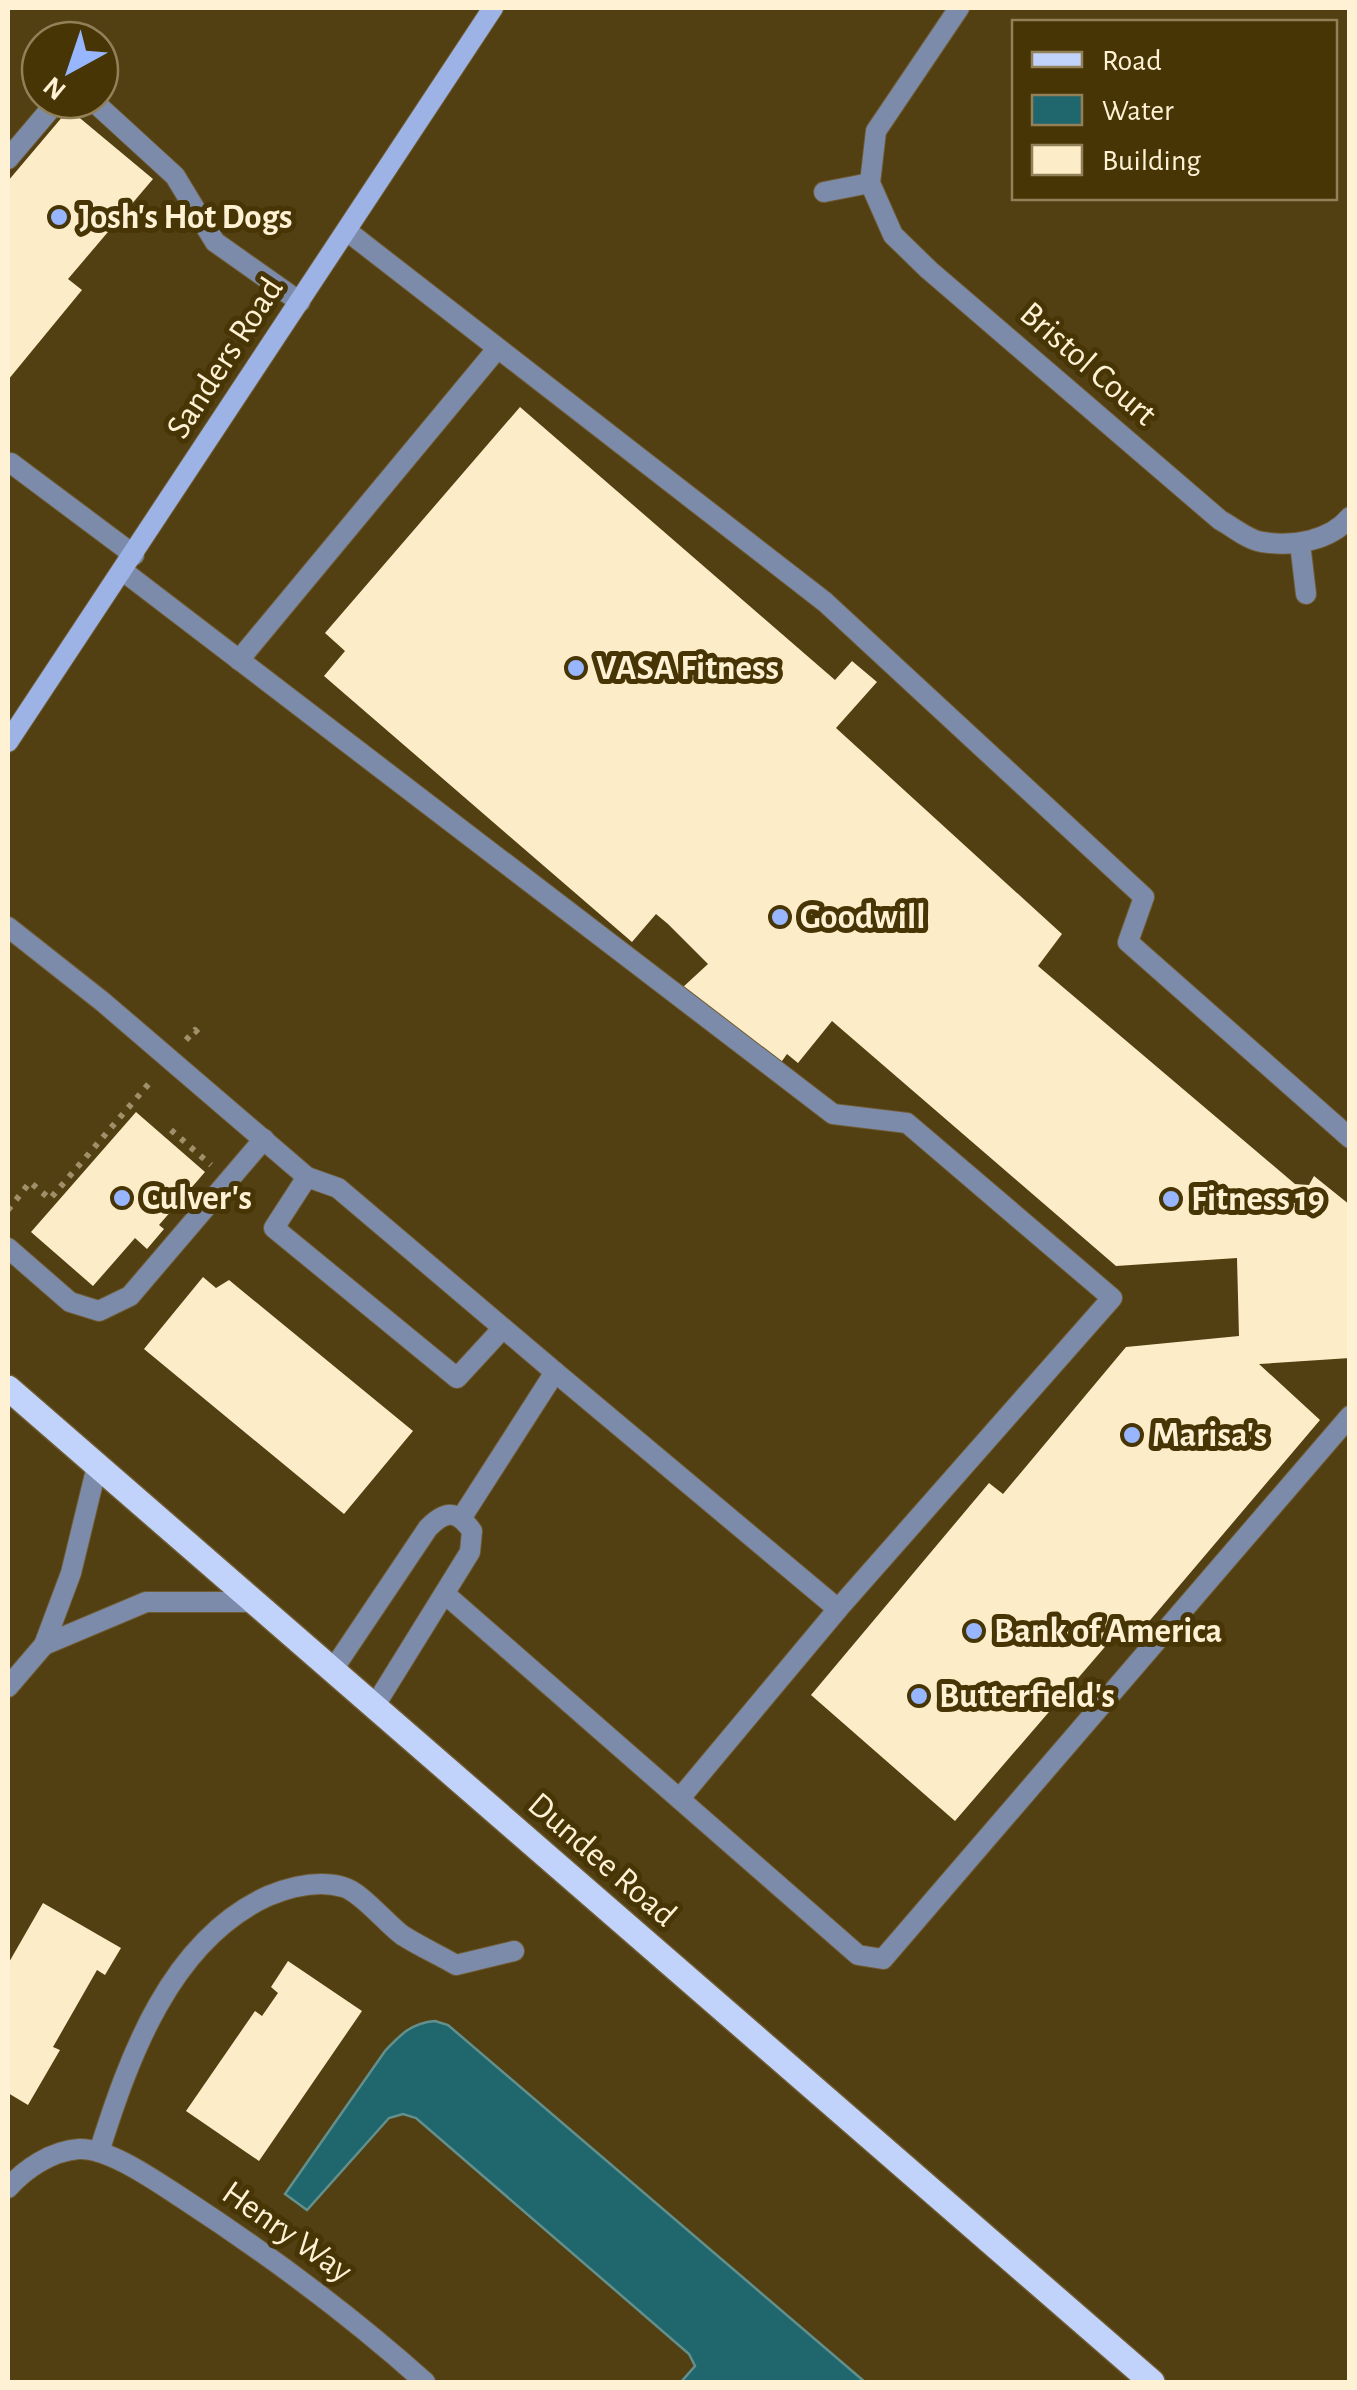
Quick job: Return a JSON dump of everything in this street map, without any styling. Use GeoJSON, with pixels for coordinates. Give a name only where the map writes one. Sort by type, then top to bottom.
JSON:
{"type":"FeatureCollection","features":[{"type":"Feature","properties":{"kind":"main road","name":"Sanders Road"},"geometry":{"type":"LineString","coordinates":[[8,742],[493,8]]}},
{"type":"Feature","properties":{"kind":"main road","name":"Dundee Road"},"geometry":{"type":"LineString","coordinates":[[8,1388],[1152,2382]]}},
{"type":"Feature","properties":{"kind":"street"},"geometry":{"type":"LineString","coordinates":[[824,192],[870,183],[876,132],[959,8]]}},
{"type":"Feature","properties":{"kind":"street"},"geometry":{"type":"LineString","coordinates":[[8,159],[41,120]]}},
{"type":"Feature","properties":{"kind":"street"},"geometry":{"type":"LineString","coordinates":[[114,120],[176,176],[215,242],[300,302]]}},
{"type":"Feature","properties":{"kind":"street","name":"Bristol Court"},"geometry":{"type":"LineString","coordinates":[[870,183],[893,235],[929,270],[1220,520],[1260,542],[1300,544]]}},
{"type":"Feature","properties":{"kind":"street"},"geometry":{"type":"LineString","coordinates":[[346,231],[824,602],[1144,896],[1128,942],[1350,1138]]}},
{"type":"Feature","properties":{"kind":"street"},"geometry":{"type":"LineString","coordinates":[[239,660],[497,349]]}},
{"type":"Feature","properties":{"kind":"street"},"geometry":{"type":"LineString","coordinates":[[11,463],[239,660],[833,1114],[907,1124],[1112,1298],[838,1610],[681,1797]]}},
{"type":"Feature","properties":{"kind":"street"},"geometry":{"type":"LineString","coordinates":[[1306,594],[1300,544],[1339,530],[1350,517]]}},
{"type":"Feature","properties":{"kind":"street"},"geometry":{"type":"LineString","coordinates":[[8,927],[307,1177],[338,1188],[838,1610]]}},
{"type":"Feature","properties":{"kind":"street"},"geometry":{"type":"LineString","coordinates":[[8,1248],[70,1302],[100,1312],[130,1296],[264,1139]]}},
{"type":"Feature","properties":{"kind":"street"},"geometry":{"type":"LineString","coordinates":[[307,1177],[274,1228],[456,1378],[504,1328]]}},
{"type":"Feature","properties":{"kind":"street"},"geometry":{"type":"LineString","coordinates":[[462,1517],[555,1372]]}},
{"type":"Feature","properties":{"kind":"street"},"geometry":{"type":"LineString","coordinates":[[446,1594],[858,1955],[883,1959],[1350,1416]]}},
{"type":"Feature","properties":{"kind":"street"},"geometry":{"type":"LineString","coordinates":[[8,1687],[44,1645],[72,1574],[97,1466]]}},
{"type":"Feature","properties":{"kind":"street"},"geometry":{"type":"LineString","coordinates":[[332,1671],[428,1528],[437,1518],[452,1514],[462,1517],[472,1531],[470,1552],[374,1707]]}},
{"type":"Feature","properties":{"kind":"street"},"geometry":{"type":"LineString","coordinates":[[44,1645],[146,1602],[252,1602]]}},
{"type":"Feature","properties":{"kind":"street"},"geometry":{"type":"LineString","coordinates":[[8,2188],[24,2171],[58,2154],[80,2149],[99,2152],[136,2047],[178,1976],[216,1930],[264,1898],[294,1885],[345,1886],[403,1935],[456,1964],[514,1951]]}},
{"type":"Feature","properties":{"kind":"street","name":"Henry Way"},"geometry":{"type":"LineString","coordinates":[[99,2152],[151,2178],[256,2246],[358,2323],[425,2382]]}},
{"type":"Feature","properties":{"kind":"path"},"geometry":{"type":"LineString","coordinates":[[8,1210],[30,1182],[50,1199],[195,1030],[200,1035]]}},
{"type":"Feature","properties":{"kind":"path"},"geometry":{"type":"LineString","coordinates":[[154,1079],[168,1091]]}},
{"type":"Feature","properties":{"kind":"path"},"geometry":{"type":"LineString","coordinates":[[171,1130],[212,1166]]}},
{"type":"Feature","properties":{"kind":"path"},"geometry":{"type":"LineString","coordinates":[[200,1180],[218,1157]]}},
{"type":"Feature","properties":{"kind":"water"},"geometry":{"type":"Polygon","coordinates":[[[435,2021],[448,2025],[865,2382],[681,2382],[695,2366],[689,2354],[416,2118],[403,2114],[389,2118],[307,2210],[285,2194],[385,2051],[413,2027],[435,2021]]]}},
{"type":"Feature","properties":{"kind":"building"},"geometry":{"type":"Polygon","coordinates":[[[60,120],[82,120],[153,179],[68,279],[82,290],[8,380],[8,181],[60,120]]]}},
{"type":"Feature","properties":{"kind":"building"},"geometry":{"type":"Polygon","coordinates":[[[520,407],[835,680],[852,661],[877,682],[836,728],[1062,934],[1038,966],[1295,1184],[1309,1185],[1314,1176],[1350,1205],[1350,1358],[1259,1364],[1320,1420],[1129,1645],[1116,1634],[955,1821],[811,1695],[989,1483],[1003,1494],[1126,1347],[1239,1336],[1237,1258],[1116,1266],[832,1021],[798,1063],[787,1054],[777,1068],[682,988],[708,964],[668,924],[656,914],[632,942],[324,676],[345,651],[325,633],[520,407]]]}},
{"type":"Feature","properties":{"kind":"building","name":"Culver's"},"geometry":{"type":"Polygon","coordinates":[[[136,1112],[205,1172],[159,1225],[164,1229],[147,1249],[135,1238],[93,1286],[31,1232],[136,1112]]]}},
{"type":"Feature","properties":{"kind":"building"},"geometry":{"type":"Polygon","coordinates":[[[203,1277],[216,1288],[229,1280],[413,1431],[344,1514],[144,1349],[203,1277]]]}},
{"type":"Feature","properties":{"kind":"building"},"geometry":{"type":"Polygon","coordinates":[[[43,1903],[121,1948],[105,1975],[97,1970],[53,2047],[60,2050],[28,2105],[8,2093],[8,1964],[43,1903]]]}},
{"type":"Feature","properties":{"kind":"building"},"geometry":{"type":"Polygon","coordinates":[[[288,1961],[362,2011],[259,2161],[186,2111],[255,2011],[262,2016],[278,1993],[271,1987],[288,1961]]]}},
{"type":"Feature","properties":{"kind":"place","name":"Josh's Hot Dogs"},"geometry":{"type":"Point","coordinates":[59,217]}},
{"type":"Feature","properties":{"kind":"place","name":"VASA Fitness"},"geometry":{"type":"Point","coordinates":[576,668]}},
{"type":"Feature","properties":{"kind":"place","name":"Goodwill"},"geometry":{"type":"Point","coordinates":[780,917]}},
{"type":"Feature","properties":{"kind":"place","name":"Culver's"},"geometry":{"type":"Point","coordinates":[122,1198]}},
{"type":"Feature","properties":{"kind":"place","name":"Fitness 19"},"geometry":{"type":"Point","coordinates":[1171,1199]}},
{"type":"Feature","properties":{"kind":"place","name":"Marisa's"},"geometry":{"type":"Point","coordinates":[1132,1435]}},
{"type":"Feature","properties":{"kind":"place","name":"Bank of America"},"geometry":{"type":"Point","coordinates":[974,1631]}},
{"type":"Feature","properties":{"kind":"place","name":"Butterfield's"},"geometry":{"type":"Point","coordinates":[919,1696]}}]}
